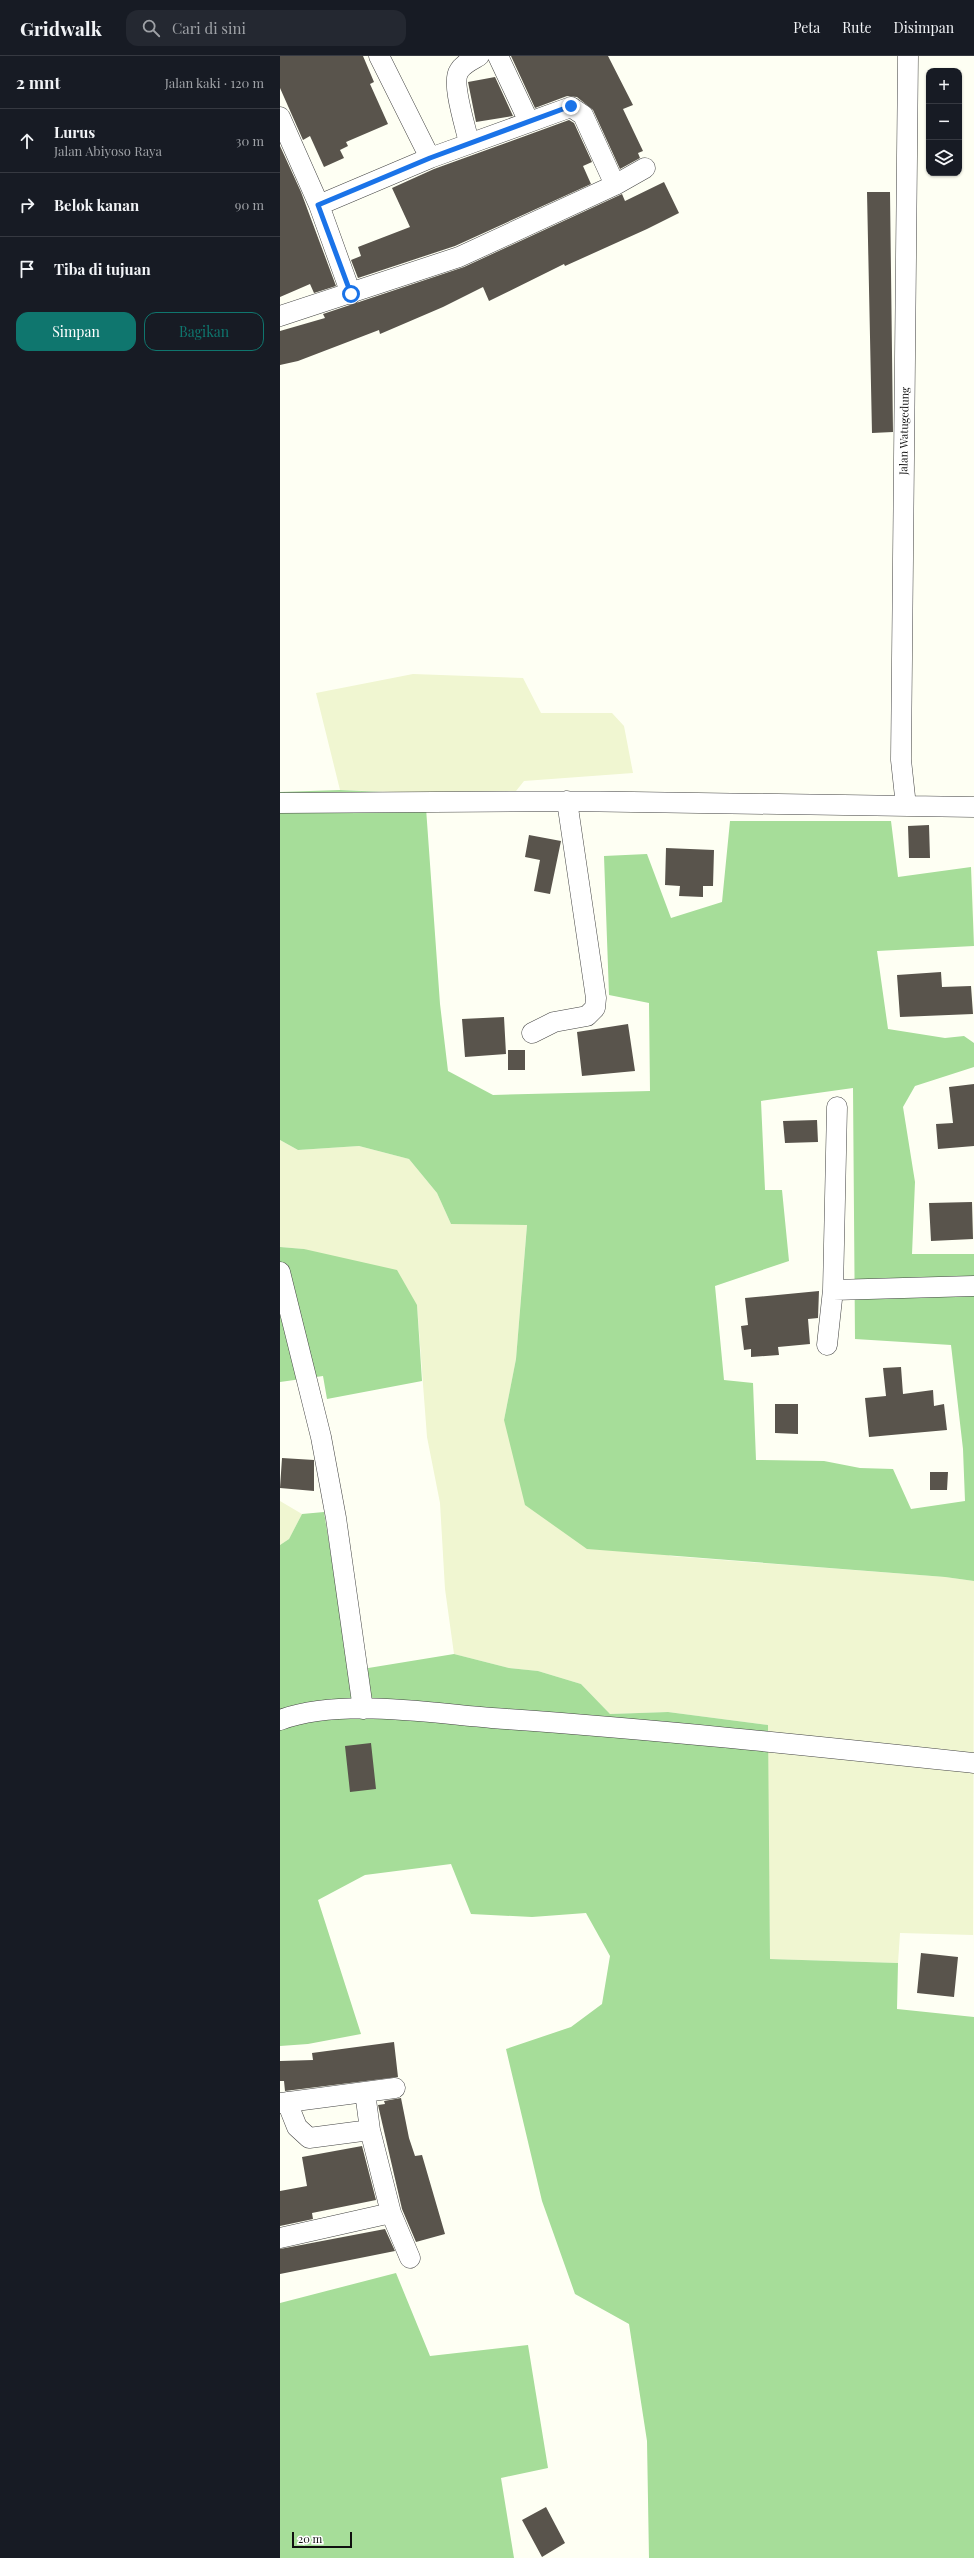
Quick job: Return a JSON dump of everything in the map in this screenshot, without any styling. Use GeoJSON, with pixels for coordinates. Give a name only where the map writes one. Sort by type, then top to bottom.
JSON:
{"type":"FeatureCollection","features":[{"type":"Feature","properties":{"kind":"street"},"geometry":{"type":"LineString","coordinates":[[379,56],[430,158]]}},
{"type":"Feature","properties":{"kind":"street"},"geometry":{"type":"LineString","coordinates":[[469,143],[458,94],[457,76],[463,66],[479,56]]}},
{"type":"Feature","properties":{"kind":"street"},"geometry":{"type":"LineString","coordinates":[[498,56],[529,122]]}},
{"type":"Feature","properties":{"kind":"street","name":"Jalan Watugedung"},"geometry":{"type":"LineString","coordinates":[[906,806],[901,752],[908,56]]}},
{"type":"Feature","properties":{"kind":"street"},"geometry":{"type":"LineString","coordinates":[[318,205],[430,158],[566,107],[580,111],[615,185]]}},
{"type":"Feature","properties":{"kind":"street"},"geometry":{"type":"LineString","coordinates":[[280,117],[318,205],[351,294]]}},
{"type":"Feature","properties":{"kind":"street"},"geometry":{"type":"LineString","coordinates":[[280,316],[351,294],[459,257],[615,185],[644,168]]}},
{"type":"Feature","properties":{"kind":"street"},"geometry":{"type":"LineString","coordinates":[[532,1033],[554,1022],[587,1016],[596,1008],[596,998],[567,802]]}},
{"type":"Feature","properties":{"kind":"street"},"geometry":{"type":"LineString","coordinates":[[280,803],[567,802],[974,807]]}},
{"type":"Feature","properties":{"kind":"street"},"geometry":{"type":"LineString","coordinates":[[827,1345],[833,1290],[837,1107]]}},
{"type":"Feature","properties":{"kind":"street"},"geometry":{"type":"LineString","coordinates":[[280,1272],[321,1437],[336,1518],[363,1709]]}},
{"type":"Feature","properties":{"kind":"street"},"geometry":{"type":"LineString","coordinates":[[833,1290],[974,1286]]}},
{"type":"Feature","properties":{"kind":"street"},"geometry":{"type":"LineString","coordinates":[[280,1720],[298,1714],[363,1709],[733,1736],[974,1763]]}},
{"type":"Feature","properties":{"kind":"street"},"geometry":{"type":"LineString","coordinates":[[370,2130],[309,2138],[297,2127],[283,2102],[395,2088]]}},
{"type":"Feature","properties":{"kind":"street"},"geometry":{"type":"LineString","coordinates":[[365,2092],[370,2130],[391,2213],[410,2258]]}},
{"type":"Feature","properties":{"kind":"street"},"geometry":{"type":"LineString","coordinates":[[280,2238],[391,2213]]}},
{"type":"Feature","properties":{"kind":"green space"},"geometry":{"type":"Polygon","coordinates":[[[413,674],[523,678],[541,713],[612,713],[624,726],[633,773],[524,781],[512,796],[340,790],[316,693],[413,674]]]}},
{"type":"Feature","properties":{"kind":"green space"},"geometry":{"type":"Polygon","coordinates":[[[340,790],[425,794],[440,1004],[448,1071],[493,1095],[650,1091],[649,1003],[609,995],[604,856],[647,854],[671,918],[722,902],[730,821],[891,821],[898,877],[971,867],[974,946],[877,951],[888,1029],[945,1038],[964,1036],[974,1043],[974,1067],[915,1086],[903,1107],[915,1182],[912,1254],[974,1254],[974,1581],[945,1577],[587,1549],[525,1505],[504,1420],[516,1359],[527,1225],[451,1224],[437,1193],[409,1159],[359,1146],[298,1150],[280,1140],[280,792],[340,790]],[[853,1088],[761,1101],[765,1190],[782,1190],[789,1261],[715,1286],[724,1380],[753,1383],[756,1460],[824,1461],[860,1468],[893,1469],[911,1509],[965,1501],[963,1449],[951,1345],[855,1339],[853,1088]]]}},
{"type":"Feature","properties":{"kind":"green space"},"geometry":{"type":"Polygon","coordinates":[[[280,1140],[298,1150],[359,1146],[409,1159],[437,1193],[451,1224],[527,1224],[516,1359],[504,1420],[670,1556],[945,1577],[974,1581],[973,1935],[900,1933],[898,1963],[770,1959],[767,1725],[668,1712],[610,1714],[581,1684],[538,1671],[509,1668],[454,1654],[445,1589],[440,1503],[427,1437],[417,1305],[304,1249],[280,1247],[280,1140]]]}},
{"type":"Feature","properties":{"kind":"green space"},"geometry":{"type":"Polygon","coordinates":[[[280,1247],[304,1249],[397,1270],[417,1305],[422,1381],[327,1399],[323,1376],[280,1382],[280,1247]]]}},
{"type":"Feature","properties":{"kind":"green space"},"geometry":{"type":"Polygon","coordinates":[[[280,1501],[302,1514],[289,1539],[280,1545],[280,1501]]]}},
{"type":"Feature","properties":{"kind":"green space"},"geometry":{"type":"Polygon","coordinates":[[[324,1512],[350,1671],[454,1654],[509,1668],[538,1671],[581,1684],[610,1714],[668,1712],[768,1725],[770,1959],[898,1963],[897,2009],[974,2017],[974,2558],[649,2558],[647,2441],[629,2324],[575,2294],[542,2201],[506,2049],[571,2027],[602,2004],[610,1956],[586,1913],[532,1917],[471,1914],[451,1864],[365,1875],[318,1900],[361,2034],[308,2044],[280,2046],[280,1545],[289,1539],[302,1514],[324,1512]]]}},
{"type":"Feature","properties":{"kind":"green space"},"geometry":{"type":"Polygon","coordinates":[[[396,2273],[430,2356],[528,2345],[548,2468],[501,2478],[514,2558],[280,2558],[280,2303],[396,2273]]]}},
{"type":"Feature","properties":{"kind":"building"},"geometry":{"type":"Polygon","coordinates":[[[280,56],[363,56],[374,82],[370,84],[388,124],[346,142],[348,146],[340,150],[344,158],[324,167],[310,136],[303,140],[280,88],[280,56]]]}},
{"type":"Feature","properties":{"kind":"building"},"geometry":{"type":"Polygon","coordinates":[[[511,56],[608,56],[633,105],[623,109],[643,151],[638,153],[640,158],[620,169],[593,110],[577,97],[567,96],[535,108],[511,56]]]}},
{"type":"Feature","properties":{"kind":"building"},"geometry":{"type":"Polygon","coordinates":[[[495,77],[513,116],[476,122],[468,82],[495,77]]]}},
{"type":"Feature","properties":{"kind":"building"},"geometry":{"type":"Polygon","coordinates":[[[569,120],[574,123],[592,162],[583,166],[591,184],[455,246],[358,278],[351,260],[361,256],[358,247],[410,227],[392,188],[434,169],[569,120]]]}},
{"type":"Feature","properties":{"kind":"building"},"geometry":{"type":"Polygon","coordinates":[[[280,146],[301,192],[336,286],[314,293],[310,284],[280,297],[280,146]]]}},
{"type":"Feature","properties":{"kind":"building"},"geometry":{"type":"Polygon","coordinates":[[[664,182],[679,213],[647,229],[565,266],[564,264],[489,301],[483,287],[443,307],[380,334],[379,330],[298,361],[280,365],[280,331],[325,318],[323,314],[464,267],[622,194],[625,201],[664,182]]]}},
{"type":"Feature","properties":{"kind":"building"},"geometry":{"type":"Polygon","coordinates":[[[867,192],[890,192],[893,432],[872,433],[867,192]]]}},
{"type":"Feature","properties":{"kind":"building"},"geometry":{"type":"Polygon","coordinates":[[[929,825],[930,858],[909,858],[908,826],[929,825]]]}},
{"type":"Feature","properties":{"kind":"building"},"geometry":{"type":"Polygon","coordinates":[[[529,835],[561,841],[550,894],[534,891],[540,860],[525,857],[529,835]]]}},
{"type":"Feature","properties":{"kind":"building"},"geometry":{"type":"Polygon","coordinates":[[[666,848],[714,850],[713,886],[703,886],[703,897],[679,896],[680,886],[665,885],[666,848]]]}},
{"type":"Feature","properties":{"kind":"building"},"geometry":{"type":"Polygon","coordinates":[[[941,972],[942,987],[971,986],[973,1014],[900,1017],[897,975],[941,972]]]}},
{"type":"Feature","properties":{"kind":"building"},"geometry":{"type":"Polygon","coordinates":[[[504,1017],[506,1054],[465,1057],[462,1019],[504,1017]]]}},
{"type":"Feature","properties":{"kind":"building"},"geometry":{"type":"Polygon","coordinates":[[[628,1024],[635,1071],[582,1076],[577,1032],[628,1024]]]}},
{"type":"Feature","properties":{"kind":"building"},"geometry":{"type":"Polygon","coordinates":[[[508,1050],[525,1050],[525,1070],[508,1070],[508,1050]]]}},
{"type":"Feature","properties":{"kind":"building"},"geometry":{"type":"Polygon","coordinates":[[[974,1084],[974,1146],[938,1149],[936,1124],[953,1123],[949,1087],[974,1084]]]}},
{"type":"Feature","properties":{"kind":"building"},"geometry":{"type":"Polygon","coordinates":[[[817,1120],[818,1142],[785,1143],[783,1121],[817,1120]]]}},
{"type":"Feature","properties":{"kind":"building"},"geometry":{"type":"Polygon","coordinates":[[[972,1202],[973,1239],[931,1241],[929,1203],[972,1202]]]}},
{"type":"Feature","properties":{"kind":"building"},"geometry":{"type":"Polygon","coordinates":[[[819,1291],[818,1318],[808,1319],[810,1344],[778,1347],[779,1355],[751,1357],[751,1349],[744,1350],[741,1326],[748,1325],[745,1298],[819,1291]]]}},
{"type":"Feature","properties":{"kind":"building"},"geometry":{"type":"Polygon","coordinates":[[[901,1367],[903,1394],[933,1390],[934,1406],[944,1404],[947,1430],[869,1437],[865,1398],[886,1396],[883,1368],[901,1367]]]}},
{"type":"Feature","properties":{"kind":"building"},"geometry":{"type":"Polygon","coordinates":[[[775,1404],[798,1404],[798,1434],[775,1433],[775,1404]]]}},
{"type":"Feature","properties":{"kind":"building"},"geometry":{"type":"Polygon","coordinates":[[[282,1458],[314,1460],[314,1491],[280,1488],[282,1458]]]}},
{"type":"Feature","properties":{"kind":"building"},"geometry":{"type":"Polygon","coordinates":[[[930,1472],[948,1472],[947,1490],[930,1490],[930,1472]]]}},
{"type":"Feature","properties":{"kind":"building"},"geometry":{"type":"Polygon","coordinates":[[[371,1743],[376,1789],[350,1792],[345,1746],[371,1743]]]}},
{"type":"Feature","properties":{"kind":"building"},"geometry":{"type":"Polygon","coordinates":[[[921,1953],[958,1957],[954,1997],[917,1993],[921,1953]]]}},
{"type":"Feature","properties":{"kind":"building"},"geometry":{"type":"Polygon","coordinates":[[[394,2042],[398,2077],[285,2091],[284,2081],[280,2081],[280,2061],[313,2060],[312,2053],[394,2042]]]}},
{"type":"Feature","properties":{"kind":"building"},"geometry":{"type":"Polygon","coordinates":[[[401,2098],[409,2138],[415,2156],[422,2155],[445,2234],[416,2242],[402,2209],[378,2105],[385,2104],[384,2101],[401,2098]]]}},
{"type":"Feature","properties":{"kind":"building"},"geometry":{"type":"Polygon","coordinates":[[[362,2146],[376,2200],[312,2213],[313,2219],[280,2226],[280,2191],[307,2186],[302,2157],[362,2146]]]}},
{"type":"Feature","properties":{"kind":"building"},"geometry":{"type":"Polygon","coordinates":[[[385,2229],[395,2251],[280,2274],[280,2249],[385,2229]]]}},
{"type":"Feature","properties":{"kind":"building"},"geometry":{"type":"Polygon","coordinates":[[[546,2507],[565,2543],[542,2557],[522,2520],[546,2507]]]}},
{"type":"Feature","properties":{"kind":"route"},"geometry":{"type":"LineString","coordinates":[[351,294],[318,205],[430,158],[571,106]]}}]}
